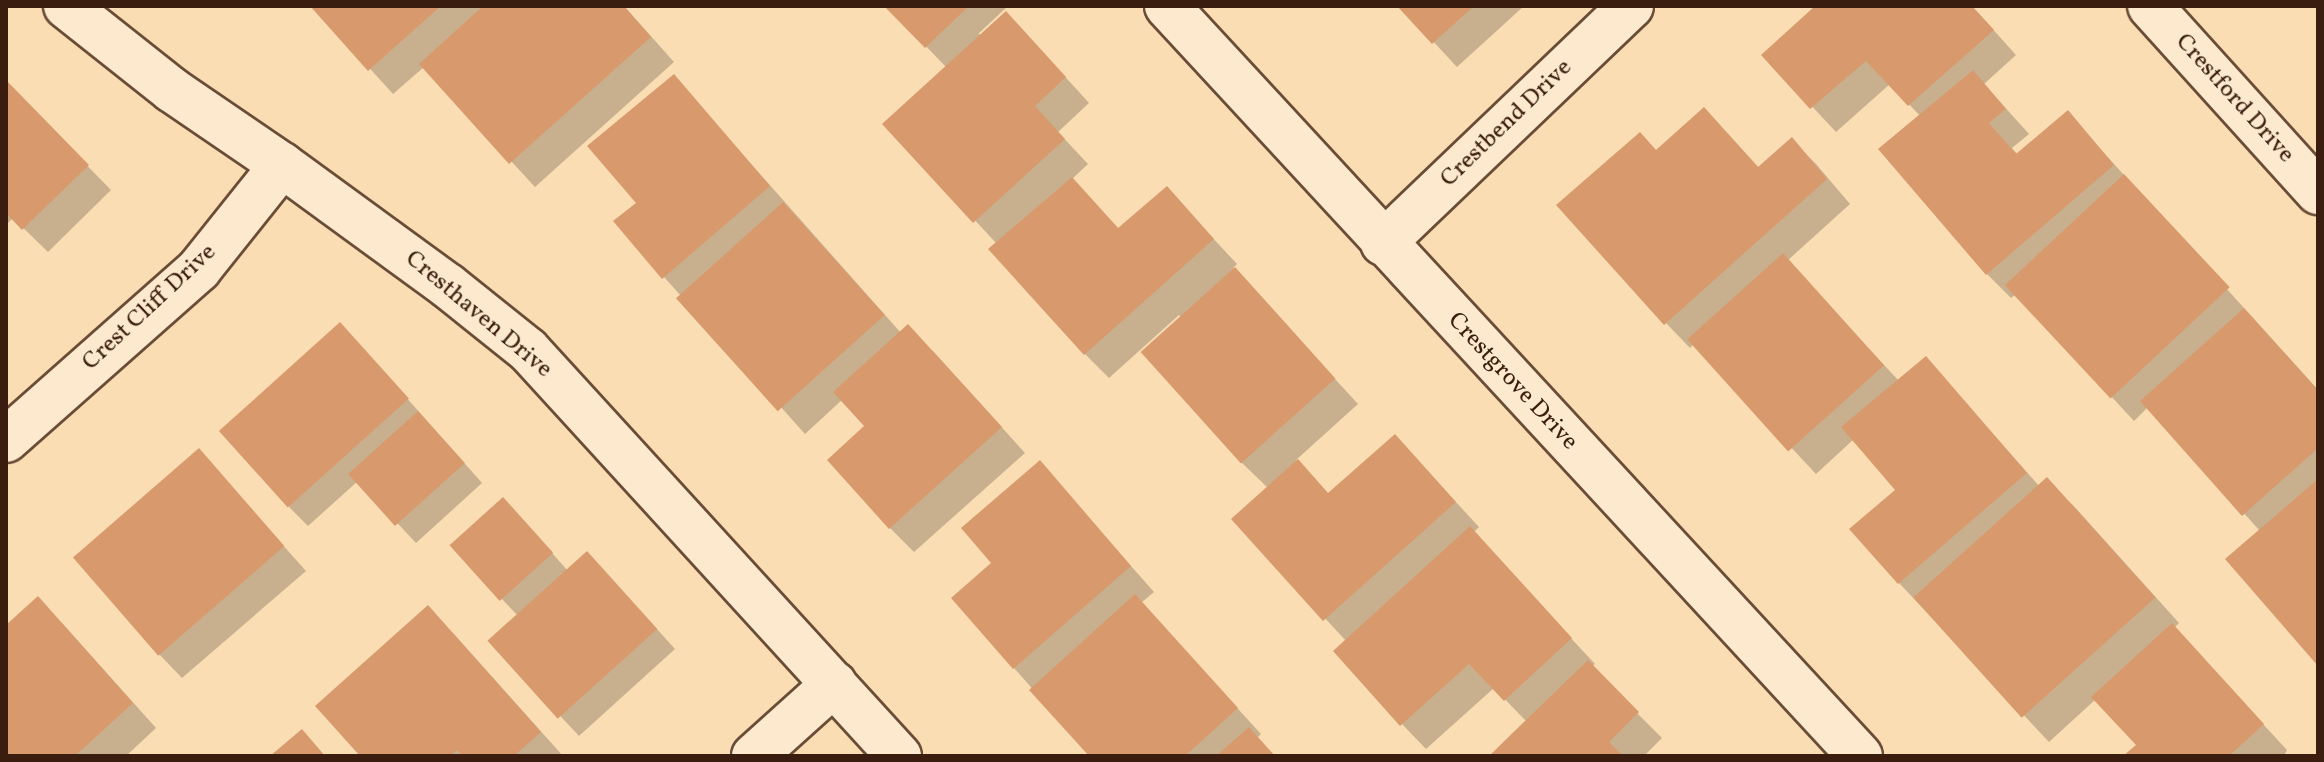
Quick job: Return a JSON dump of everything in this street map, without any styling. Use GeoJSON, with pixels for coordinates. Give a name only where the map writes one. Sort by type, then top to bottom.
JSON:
{"type":"FeatureCollection","features":[{"type":"Feature","properties":{"kind":"street","name":"Cresthaven Drive"},"geometry":{"type":"LineString","coordinates":[[66,6],[172,90],[282,165],[448,286],[528,350],[899,756]]}},
{"type":"Feature","properties":{"kind":"street","name":"Crestgrove Drive"},"geometry":{"type":"LineString","coordinates":[[1167,6],[1860,756]]}},
{"type":"Feature","properties":{"kind":"street","name":"Crestbend Drive"},"geometry":{"type":"LineString","coordinates":[[1383,243],[1631,6]]}},
{"type":"Feature","properties":{"kind":"street","name":"Crestford Drive"},"geometry":{"type":"LineString","coordinates":[[2150,6],[2318,192]]}},
{"type":"Feature","properties":{"kind":"street","name":"Crest Cliff Drive"},"geometry":{"type":"LineString","coordinates":[[6,440],[199,269],[282,165]]}},
{"type":"Feature","properties":{"kind":"street"},"geometry":{"type":"LineString","coordinates":[[754,756],[834,684]]}},
{"type":"Feature","properties":{"kind":"building"},"geometry":{"type":"Polygon","coordinates":[[[310,6],[441,6],[368,71],[310,6]]]}},
{"type":"Feature","properties":{"kind":"building"},"geometry":{"type":"Polygon","coordinates":[[[483,6],[624,6],[651,37],[509,164],[419,64],[483,6]]]}},
{"type":"Feature","properties":{"kind":"building"},"geometry":{"type":"Polygon","coordinates":[[[884,6],[969,6],[925,48],[884,6]]]}},
{"type":"Feature","properties":{"kind":"building"},"geometry":{"type":"Polygon","coordinates":[[[1397,6],[1474,6],[1432,44],[1397,6]]]}},
{"type":"Feature","properties":{"kind":"building"},"geometry":{"type":"Polygon","coordinates":[[[1815,6],[1972,6],[1994,30],[1908,106],[1866,61],[1810,109],[1761,55],[1815,6]]]}},
{"type":"Feature","properties":{"kind":"building"},"geometry":{"type":"Polygon","coordinates":[[[1006,11],[1066,77],[1035,106],[1065,139],[973,223],[882,124],[1006,11]]]}},
{"type":"Feature","properties":{"kind":"building"},"geometry":{"type":"Polygon","coordinates":[[[1973,70],[2006,109],[1989,123],[2016,154],[2068,110],[2114,165],[1986,275],[1878,149],[1973,70]]]}},
{"type":"Feature","properties":{"kind":"building"},"geometry":{"type":"Polygon","coordinates":[[[674,74],[770,186],[662,279],[613,221],[636,203],[587,146],[674,74]]]}},
{"type":"Feature","properties":{"kind":"building"},"geometry":{"type":"Polygon","coordinates":[[[6,80],[89,165],[22,230],[6,213],[6,80]]]}},
{"type":"Feature","properties":{"kind":"building"},"geometry":{"type":"Polygon","coordinates":[[[1704,107],[1758,167],[1792,137],[1827,179],[1664,325],[1556,205],[1640,132],[1656,150],[1704,107]]]}},
{"type":"Feature","properties":{"kind":"building"},"geometry":{"type":"Polygon","coordinates":[[[2124,174],[2230,287],[2110,399],[2005,285],[2124,174]]]}},
{"type":"Feature","properties":{"kind":"building"},"geometry":{"type":"Polygon","coordinates":[[[1072,177],[1118,228],[1167,186],[1214,239],[1084,355],[988,249],[1072,177]]]}},
{"type":"Feature","properties":{"kind":"building"},"geometry":{"type":"Polygon","coordinates":[[[783,202],[885,315],[778,411],[676,298],[783,202]]]}},
{"type":"Feature","properties":{"kind":"building"},"geometry":{"type":"Polygon","coordinates":[[[1783,253],[1884,365],[1788,452],[1687,339],[1783,253]]]}},
{"type":"Feature","properties":{"kind":"building"},"geometry":{"type":"Polygon","coordinates":[[[1235,267],[1335,378],[1241,463],[1141,352],[1235,267]]]}},
{"type":"Feature","properties":{"kind":"building"},"geometry":{"type":"Polygon","coordinates":[[[2244,308],[2318,390],[2318,448],[2242,516],[2140,401],[2244,308]]]}},
{"type":"Feature","properties":{"kind":"building"},"geometry":{"type":"Polygon","coordinates":[[[340,322],[409,399],[288,508],[219,431],[340,322]]]}},
{"type":"Feature","properties":{"kind":"building"},"geometry":{"type":"Polygon","coordinates":[[[908,324],[1002,427],[889,529],[827,460],[864,426],[833,392],[908,324]]]}},
{"type":"Feature","properties":{"kind":"building"},"geometry":{"type":"Polygon","coordinates":[[[1926,356],[2027,473],[1898,584],[1849,529],[1895,490],[1841,427],[1926,356]]]}},
{"type":"Feature","properties":{"kind":"building"},"geometry":{"type":"Polygon","coordinates":[[[418,411],[465,463],[395,526],[348,474],[418,411]]]}},
{"type":"Feature","properties":{"kind":"building"},"geometry":{"type":"Polygon","coordinates":[[[1395,434],[1456,502],[1323,621],[1231,519],[1298,459],[1328,493],[1395,434]]]}},
{"type":"Feature","properties":{"kind":"building"},"geometry":{"type":"Polygon","coordinates":[[[199,448],[284,546],[158,656],[73,558],[199,448]]]}},
{"type":"Feature","properties":{"kind":"building"},"geometry":{"type":"Polygon","coordinates":[[[1040,460],[1131,566],[1013,669],[951,598],[991,563],[961,528],[1040,460]]]}},
{"type":"Feature","properties":{"kind":"building"},"geometry":{"type":"Polygon","coordinates":[[[2047,477],[2155,597],[2022,718],[1913,597],[2047,477]]]}},
{"type":"Feature","properties":{"kind":"building"},"geometry":{"type":"Polygon","coordinates":[[[2318,479],[2318,666],[2225,559],[2318,479]]]}},
{"type":"Feature","properties":{"kind":"building"},"geometry":{"type":"Polygon","coordinates":[[[503,497],[553,553],[500,601],[449,545],[503,497]]]}},
{"type":"Feature","properties":{"kind":"building"},"geometry":{"type":"Polygon","coordinates":[[[1470,526],[1572,638],[1504,701],[1469,664],[1400,726],[1333,651],[1470,526]]]}},
{"type":"Feature","properties":{"kind":"building"},"geometry":{"type":"Polygon","coordinates":[[[587,551],[657,629],[558,719],[487,641],[587,551]]]}},
{"type":"Feature","properties":{"kind":"building"},"geometry":{"type":"Polygon","coordinates":[[[1135,594],[1238,708],[1185,756],[1089,756],[1029,690],[1135,594]]]}},
{"type":"Feature","properties":{"kind":"building"},"geometry":{"type":"Polygon","coordinates":[[[38,596],[133,703],[75,756],[6,756],[6,625],[38,596]]]}},
{"type":"Feature","properties":{"kind":"building"},"geometry":{"type":"Polygon","coordinates":[[[428,605],[541,732],[514,756],[462,756],[457,750],[450,756],[360,756],[315,706],[428,605]]]}},
{"type":"Feature","properties":{"kind":"building"},"geometry":{"type":"Polygon","coordinates":[[[2172,623],[2264,724],[2229,756],[2123,756],[2136,745],[2091,697],[2172,623]]]}},
{"type":"Feature","properties":{"kind":"building"},"geometry":{"type":"Polygon","coordinates":[[[1588,660],[1639,712],[1609,742],[1623,756],[1489,756],[1588,660]]]}},
{"type":"Feature","properties":{"kind":"building"},"geometry":{"type":"Polygon","coordinates":[[[1249,727],[1275,756],[1216,756],[1249,727]]]}},
{"type":"Feature","properties":{"kind":"building"},"geometry":{"type":"Polygon","coordinates":[[[302,729],[325,756],[270,756],[302,729]]]}}]}
